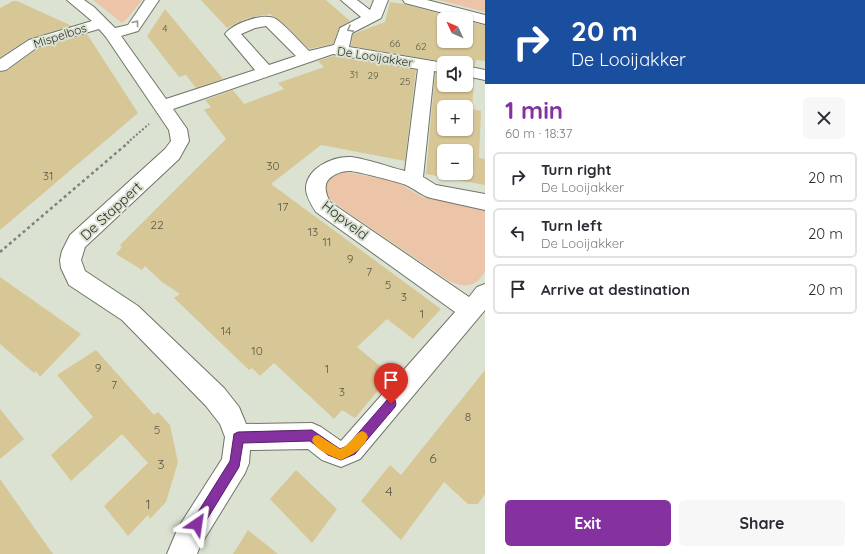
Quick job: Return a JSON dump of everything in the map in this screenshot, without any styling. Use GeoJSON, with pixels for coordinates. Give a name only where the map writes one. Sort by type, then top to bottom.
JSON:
{"type":"FeatureCollection","features":[{"type":"Feature","properties":{"kind":"street","name":"De Stappert"},"geometry":{"type":"LineString","coordinates":[[74,0],[89,10],[107,28],[178,129],[180,141],[172,154],[78,241],[70,254],[71,269],[77,278],[130,313],[215,397],[230,416],[238,437],[235,463],[188,538],[182,554]]}},
{"type":"Feature","properties":{"kind":"street","name":"Mispelbos"},"geometry":{"type":"LineString","coordinates":[[0,66],[34,43],[107,28],[133,28],[152,0]]}},
{"type":"Feature","properties":{"kind":"street"},"geometry":{"type":"LineString","coordinates":[[348,0],[371,18]]}},
{"type":"Feature","properties":{"kind":"street"},"geometry":{"type":"LineString","coordinates":[[340,50],[345,31],[376,15],[381,0]]}},
{"type":"Feature","properties":{"kind":"street"},"geometry":{"type":"LineString","coordinates":[[410,0],[485,20]]}},
{"type":"Feature","properties":{"kind":"street"},"geometry":{"type":"LineString","coordinates":[[265,71],[233,34],[237,30],[262,21],[270,22],[306,57]]}},
{"type":"Feature","properties":{"kind":"street","name":"De Looijakker"},"geometry":{"type":"LineString","coordinates":[[164,110],[265,71],[332,49],[437,67]]}},
{"type":"Feature","properties":{"kind":"street"},"geometry":{"type":"LineString","coordinates":[[413,180],[426,65]]}},
{"type":"Feature","properties":{"kind":"street"},"geometry":{"type":"LineString","coordinates":[[473,73],[485,75]]}},
{"type":"Feature","properties":{"kind":"street","name":"Hopveld"},"geometry":{"type":"LineString","coordinates":[[478,302],[323,207],[316,190],[317,181],[322,174],[330,168],[350,164],[413,180],[431,191],[485,202]]}},
{"type":"Feature","properties":{"kind":"street"},"geometry":{"type":"LineString","coordinates":[[238,437],[312,436],[332,451],[341,454],[351,450],[478,302]]}},
{"type":"Feature","properties":{"kind":"path"},"geometry":{"type":"LineString","coordinates":[[0,252],[164,110]]}},
{"type":"Feature","properties":{"kind":"shaded area"},"geometry":{"type":"Polygon","coordinates":[[[93,0],[142,0],[122,23],[93,0]]]}},
{"type":"Feature","properties":{"kind":"shaded area"},"geometry":{"type":"Polygon","coordinates":[[[438,0],[485,0],[485,12],[438,0]]]}},
{"type":"Feature","properties":{"kind":"shaded area"},"geometry":{"type":"Polygon","coordinates":[[[339,171],[395,181],[422,197],[485,210],[485,271],[482,277],[470,285],[460,285],[449,281],[343,209],[326,196],[326,182],[339,171]]]}},
{"type":"Feature","properties":{"kind":"building"},"geometry":{"type":"Polygon","coordinates":[[[201,0],[326,0],[350,21],[339,28],[333,44],[309,49],[285,25],[270,14],[248,18],[227,28],[201,0]]]}},
{"type":"Feature","properties":{"kind":"building"},"geometry":{"type":"Polygon","coordinates":[[[13,1],[17,1],[72,26],[29,39],[0,57],[0,8],[13,1]]]}},
{"type":"Feature","properties":{"kind":"building"},"geometry":{"type":"Polygon","coordinates":[[[390,2],[437,13],[437,48],[473,48],[473,22],[485,25],[485,61],[476,60],[475,66],[473,66],[473,56],[437,56],[437,61],[351,46],[353,34],[385,22],[390,2]]]}},
{"type":"Feature","properties":{"kind":"building"},"geometry":{"type":"Polygon","coordinates":[[[165,9],[223,79],[196,88],[186,75],[179,77],[147,36],[165,9]]]}},
{"type":"Feature","properties":{"kind":"building"},"geometry":{"type":"Polygon","coordinates":[[[87,34],[138,113],[0,230],[0,72],[7,71],[40,47],[87,34]]]}},
{"type":"Feature","properties":{"kind":"building"},"geometry":{"type":"Polygon","coordinates":[[[333,56],[416,70],[405,161],[321,145],[271,184],[441,309],[413,339],[387,319],[357,347],[391,375],[355,418],[342,410],[334,419],[274,363],[260,376],[252,368],[249,370],[174,298],[180,294],[162,282],[145,266],[142,270],[116,254],[122,247],[120,245],[226,139],[204,110],[211,107],[205,100],[233,90],[244,104],[284,89],[278,83],[324,67],[318,61],[333,56]]]}},
{"type":"Feature","properties":{"kind":"building"},"geometry":{"type":"Polygon","coordinates":[[[435,73],[437,73],[437,92],[473,92],[474,79],[473,100],[437,100],[437,136],[473,136],[473,109],[481,111],[479,158],[485,159],[485,185],[458,180],[473,180],[473,144],[437,144],[437,176],[426,174],[435,73]]]}},
{"type":"Feature","properties":{"kind":"building"},"geometry":{"type":"Polygon","coordinates":[[[0,277],[81,334],[40,377],[36,371],[34,373],[0,344],[0,277]]]}},
{"type":"Feature","properties":{"kind":"building"},"geometry":{"type":"Polygon","coordinates":[[[96,350],[154,415],[158,412],[170,425],[178,462],[166,502],[150,519],[148,515],[128,536],[104,506],[148,463],[122,434],[71,481],[51,455],[93,417],[57,375],[96,350]]]}},
{"type":"Feature","properties":{"kind":"building"},"geometry":{"type":"Polygon","coordinates":[[[485,370],[485,494],[478,504],[468,504],[444,482],[401,540],[361,501],[390,465],[401,475],[485,370]]]}},
{"type":"Feature","properties":{"kind":"building"},"geometry":{"type":"Polygon","coordinates":[[[0,409],[24,439],[0,459],[0,409]]]}},
{"type":"Feature","properties":{"kind":"building"},"geometry":{"type":"Polygon","coordinates":[[[296,470],[337,509],[312,543],[270,499],[296,470]]]}},
{"type":"Feature","properties":{"kind":"building"},"geometry":{"type":"Polygon","coordinates":[[[0,479],[33,526],[53,554],[0,554],[0,479]]]}},
{"type":"Feature","properties":{"kind":"building"},"geometry":{"type":"Polygon","coordinates":[[[248,530],[278,554],[233,554],[248,530]]]}},
{"type":"Feature","properties":{"kind":"slow traffic"},"geometry":{"type":"LineString","coordinates":[[318,440],[332,451],[341,454],[351,450],[362,437]]}},
{"type":"Feature","properties":{"kind":"route"},"geometry":{"type":"LineString","coordinates":[[197,524],[235,463],[238,437],[312,436],[332,451],[341,454],[351,450],[391,404]]}}]}
